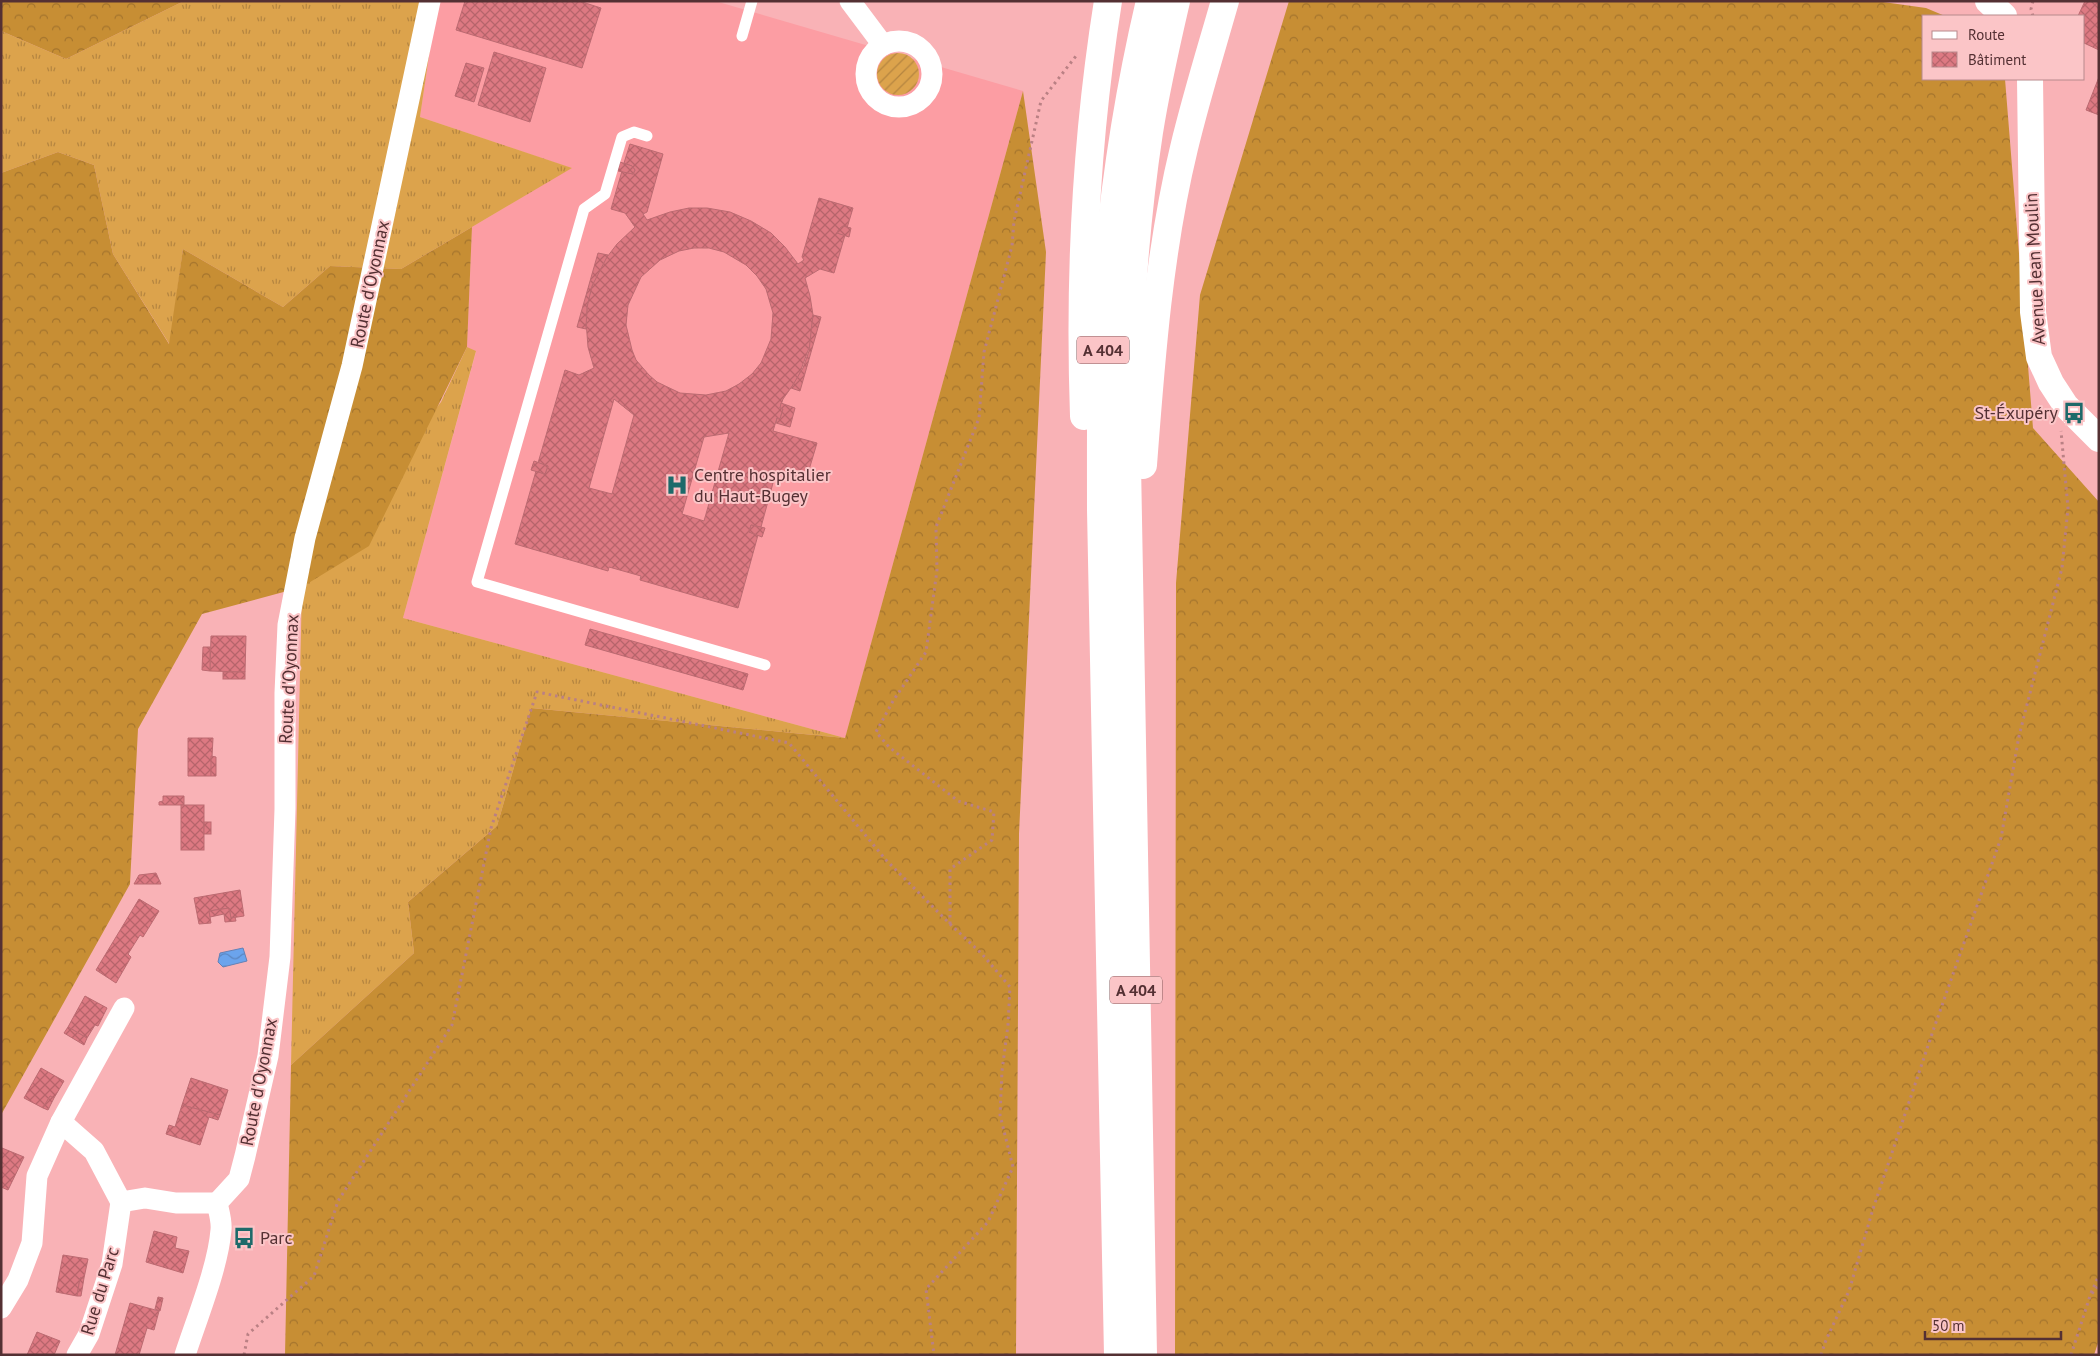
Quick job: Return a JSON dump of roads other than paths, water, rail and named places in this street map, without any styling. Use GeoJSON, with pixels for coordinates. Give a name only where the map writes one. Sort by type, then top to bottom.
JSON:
{"type":"FeatureCollection","features":[{"type":"Feature","properties":{"kind":"highway"},"geometry":{"type":"LineString","coordinates":[[1104,701],[1084,430],[1081,288],[1090,146],[1108,1]]}},
{"type":"Feature","properties":{"kind":"highway","name":"A 404"},"geometry":{"type":"LineString","coordinates":[[1118,1355],[1104,701],[1101,510],[1102,379],[1106,283],[1120,155],[1131,85],[1150,1]]}},
{"type":"Feature","properties":{"kind":"highway","name":"A 404"},"geometry":{"type":"LineString","coordinates":[[1143,1355],[1126,408],[1132,281],[1150,130],[1176,1]]}},
{"type":"Feature","properties":{"kind":"highway"},"geometry":{"type":"LineString","coordinates":[[1129,626],[1150,372],[1164,261],[1184,149],[1225,1]]}},
{"type":"Feature","properties":{"kind":"street","name":"Route d'Oyonnax"},"geometry":{"type":"LineString","coordinates":[[217,1203],[239,1179],[268,1056],[280,957],[288,625],[305,538],[352,366],[430,1]]}},
{"type":"Feature","properties":{"kind":"street"},"geometry":{"type":"LineString","coordinates":[[850,1],[883,45]]}},
{"type":"Feature","properties":{"kind":"street"},"geometry":{"type":"LineString","coordinates":[[1988,1],[2003,15]]}},
{"type":"Feature","properties":{"kind":"street","name":"Avenue Jean Moulin"},"geometry":{"type":"LineString","coordinates":[[2030,80],[2033,312],[2039,357],[2051,383],[2066,406],[2099,439]]}},
{"type":"Feature","properties":{"kind":"street"},"geometry":{"type":"LineString","coordinates":[[1,1308],[18,1280],[32,1243],[37,1176],[61,1122],[124,1008]]}},
{"type":"Feature","properties":{"kind":"street"},"geometry":{"type":"LineString","coordinates":[[61,1122],[94,1151],[121,1202],[145,1198],[176,1203],[217,1203],[221,1219],[221,1231],[214,1264],[185,1355]]}},
{"type":"Feature","properties":{"kind":"street","name":"Rue du Parc"},"geometry":{"type":"LineString","coordinates":[[78,1355],[88,1334],[112,1264],[121,1202]]}},
{"type":"Feature","properties":{"kind":"lane"},"geometry":{"type":"LineString","coordinates":[[742,36],[752,1]]}},
{"type":"Feature","properties":{"kind":"lane"},"geometry":{"type":"LineString","coordinates":[[647,136],[634,132],[622,137],[605,194],[584,209],[477,582],[765,665]]}},
{"type":"Feature","properties":{"kind":"water"},"geometry":{"type":"Polygon","coordinates":[[[243,948],[247,961],[223,967],[218,962],[220,953],[243,948]]]}},
{"type":"Feature","properties":{"kind":"place","name":"St-Éxupéry"},"geometry":{"type":"Point","coordinates":[2074,413]}},
{"type":"Feature","properties":{"kind":"place","name":"Centre hospitalier du Haut-Bugey"},"geometry":{"type":"Point","coordinates":[677,485]}},
{"type":"Feature","properties":{"kind":"place","name":"Parc"},"geometry":{"type":"Point","coordinates":[244,1238]}}]}
